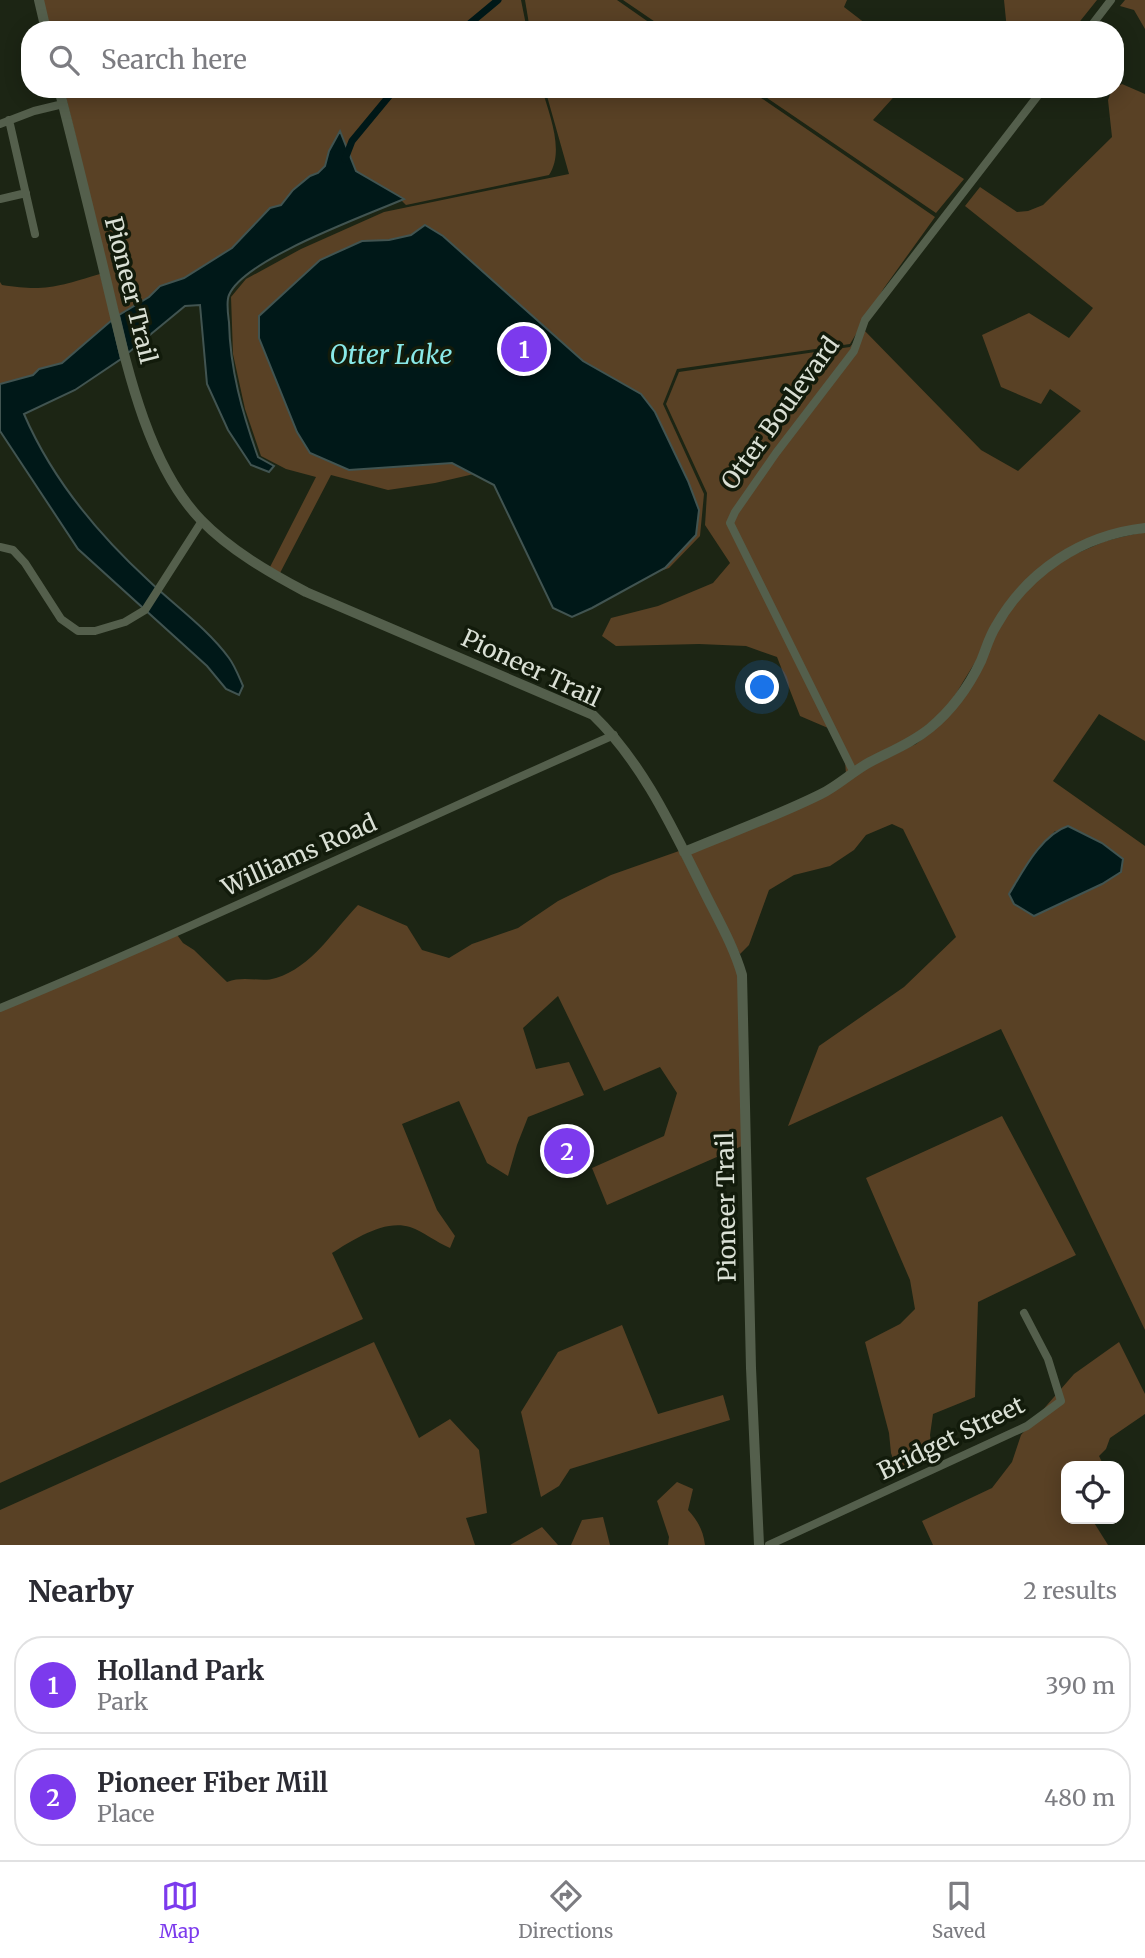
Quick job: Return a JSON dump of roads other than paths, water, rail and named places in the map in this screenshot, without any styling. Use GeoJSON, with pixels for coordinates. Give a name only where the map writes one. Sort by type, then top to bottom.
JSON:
{"type":"FeatureCollection","features":[{"type":"Feature","properties":{"kind":"street"},"geometry":{"type":"LineString","coordinates":[[39,0],[44,21]]}},
{"type":"Feature","properties":{"kind":"street"},"geometry":{"type":"LineString","coordinates":[[1095,21],[1111,0]]}},
{"type":"Feature","properties":{"kind":"street","name":"Pioneer Trail"},"geometry":{"type":"LineString","coordinates":[[61,98],[125,358],[156,451],[174,484],[201,521],[251,560],[306,592],[593,715],[614,735],[632,759],[734,949],[742,975],[751,1368],[760,1545]]}},
{"type":"Feature","properties":{"kind":"street","name":"Otter Boulevard"},"geometry":{"type":"LineString","coordinates":[[854,773],[730,523],[776,453],[854,351],[865,320],[1035,98]]}},
{"type":"Feature","properties":{"kind":"street"},"geometry":{"type":"LineString","coordinates":[[0,124],[34,111],[63,104]]}},
{"type":"Feature","properties":{"kind":"street"},"geometry":{"type":"LineString","coordinates":[[9,120],[35,234]]}},
{"type":"Feature","properties":{"kind":"street"},"geometry":{"type":"LineString","coordinates":[[0,199],[26,193]]}},
{"type":"Feature","properties":{"kind":"street"},"geometry":{"type":"LineString","coordinates":[[0,547],[13,550],[25,563],[61,619],[78,631],[95,631],[125,622],[145,610],[201,521]]}},
{"type":"Feature","properties":{"kind":"street"},"geometry":{"type":"LineString","coordinates":[[684,852],[822,793],[914,741],[945,715],[971,680],[996,626],[1010,605],[1039,573],[1054,561],[1087,543],[1127,530],[1145,528]]}},
{"type":"Feature","properties":{"kind":"street","name":"Williams Road"},"geometry":{"type":"LineString","coordinates":[[0,1009],[614,735]]}},
{"type":"Feature","properties":{"kind":"street","name":"Bridget Street"},"geometry":{"type":"LineString","coordinates":[[769,1545],[1027,1426],[1061,1401],[1048,1359],[1024,1313]]}},
{"type":"Feature","properties":{"kind":"water"},"geometry":{"type":"Polygon","coordinates":[[[340,131],[356,171],[404,199],[281,253],[239,281],[229,295],[227,305],[230,339],[238,390],[258,457],[274,466],[269,472],[251,465],[228,430],[207,384],[200,305],[185,306],[128,353],[119,315],[149,297],[160,286],[184,278],[232,248],[270,208],[281,205],[293,190],[325,166],[329,151],[340,131]]]}},
{"type":"Feature","properties":{"kind":"water","name":"Otter Lake"},"geometry":{"type":"Polygon","coordinates":[[[425,225],[443,236],[583,361],[641,394],[655,412],[699,510],[696,535],[665,568],[572,617],[553,608],[494,485],[452,463],[349,470],[310,453],[297,432],[259,338],[259,316],[320,260],[362,241],[389,240],[411,235],[425,225]]]}},
{"type":"Feature","properties":{"kind":"water"},"geometry":{"type":"Polygon","coordinates":[[[112,320],[121,359],[75,390],[24,414],[62,482],[94,524],[129,562],[211,637],[229,658],[243,686],[239,695],[226,689],[207,666],[78,549],[0,431],[0,384],[62,363],[112,320]]]}},
{"type":"Feature","properties":{"kind":"water"},"geometry":{"type":"Polygon","coordinates":[[[1068,826],[1102,843],[1123,859],[1121,872],[1102,884],[1034,916],[1014,904],[1009,894],[1041,845],[1068,826]]]}},
{"type":"Feature","properties":{"kind":"waterway"},"geometry":{"type":"LineString","coordinates":[[473,21],[498,0]]}},
{"type":"Feature","properties":{"kind":"waterway"},"geometry":{"type":"LineString","coordinates":[[345,159],[352,141],[388,98]]}},
{"type":"Feature","properties":{"kind":"place","name":"Holland Park"},"geometry":{"type":"Point","coordinates":[524,349]}},
{"type":"Feature","properties":{"kind":"place","name":"Pioneer Fiber Mill"},"geometry":{"type":"Point","coordinates":[567,1151]}}]}
